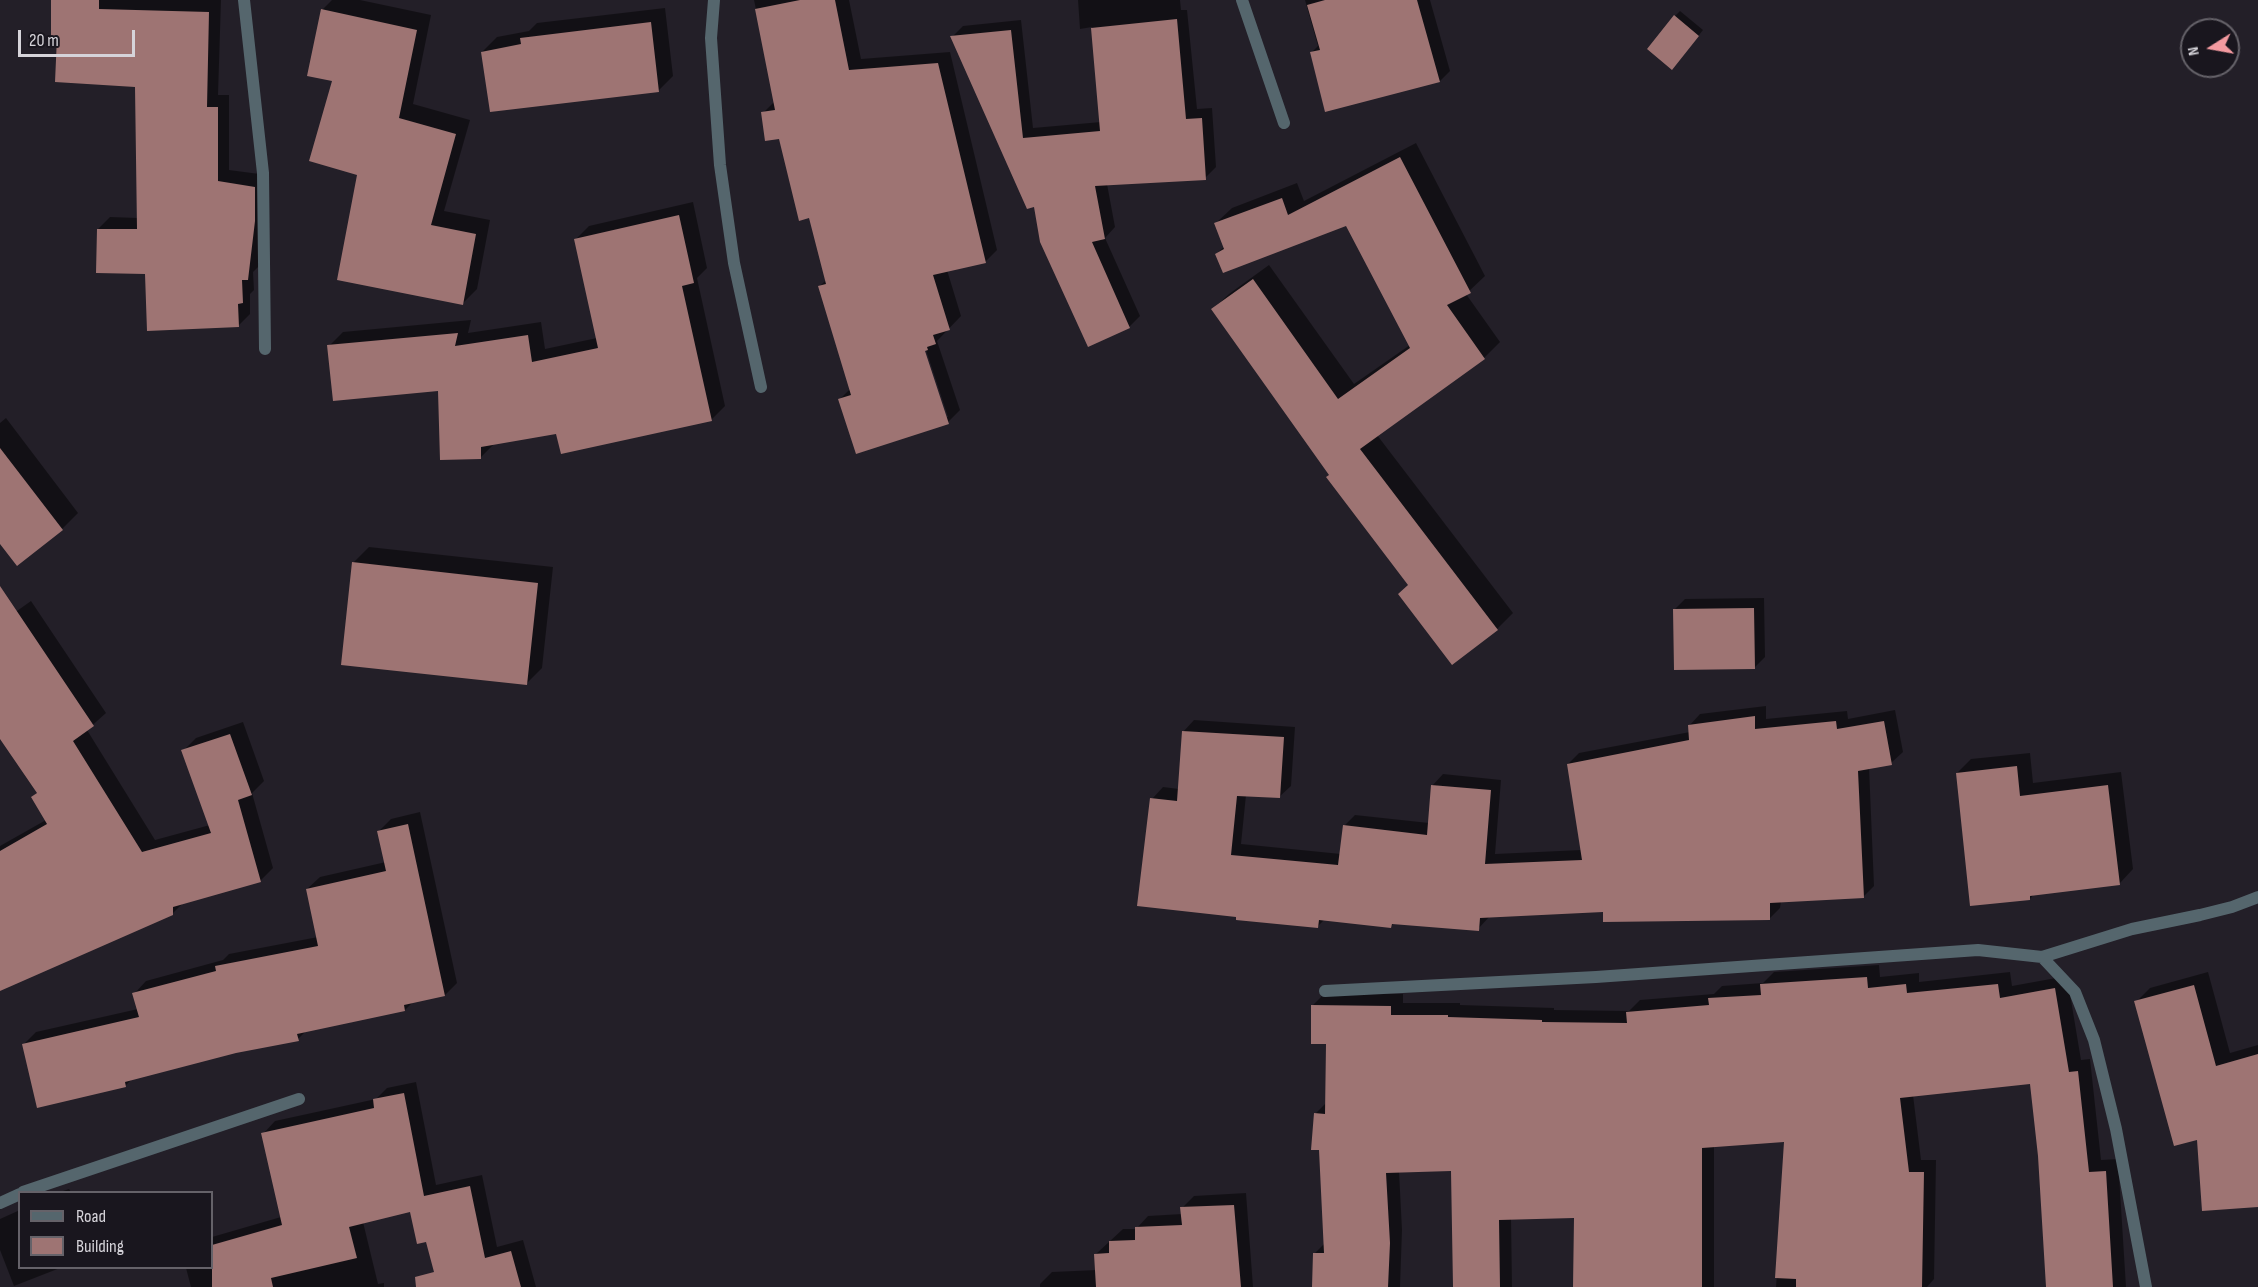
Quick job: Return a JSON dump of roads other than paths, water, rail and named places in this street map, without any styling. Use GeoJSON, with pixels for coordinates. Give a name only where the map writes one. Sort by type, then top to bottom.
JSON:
{"type":"FeatureCollection","features":[{"type":"Feature","properties":{"kind":"street"},"geometry":{"type":"LineString","coordinates":[[244,0],[263,173],[265,349]]}},
{"type":"Feature","properties":{"kind":"street"},"geometry":{"type":"LineString","coordinates":[[714,0],[711,38],[720,165],[734,263],[761,387]]}},
{"type":"Feature","properties":{"kind":"street"},"geometry":{"type":"LineString","coordinates":[[1242,0],[1284,123]]}},
{"type":"Feature","properties":{"kind":"street"},"geometry":{"type":"LineString","coordinates":[[1325,991],[1596,977],[1978,950],[2042,957],[2132,928],[2200,915],[2232,907],[2258,897]]}},
{"type":"Feature","properties":{"kind":"street"},"geometry":{"type":"LineString","coordinates":[[2042,957],[2075,992],[2094,1040],[2116,1129],[2146,1287]]}},
{"type":"Feature","properties":{"kind":"street"},"geometry":{"type":"LineString","coordinates":[[27,1191],[299,1099]]}},
{"type":"Feature","properties":{"kind":"street"},"geometry":{"type":"LineString","coordinates":[[0,1203],[18,1194]]}}]}
